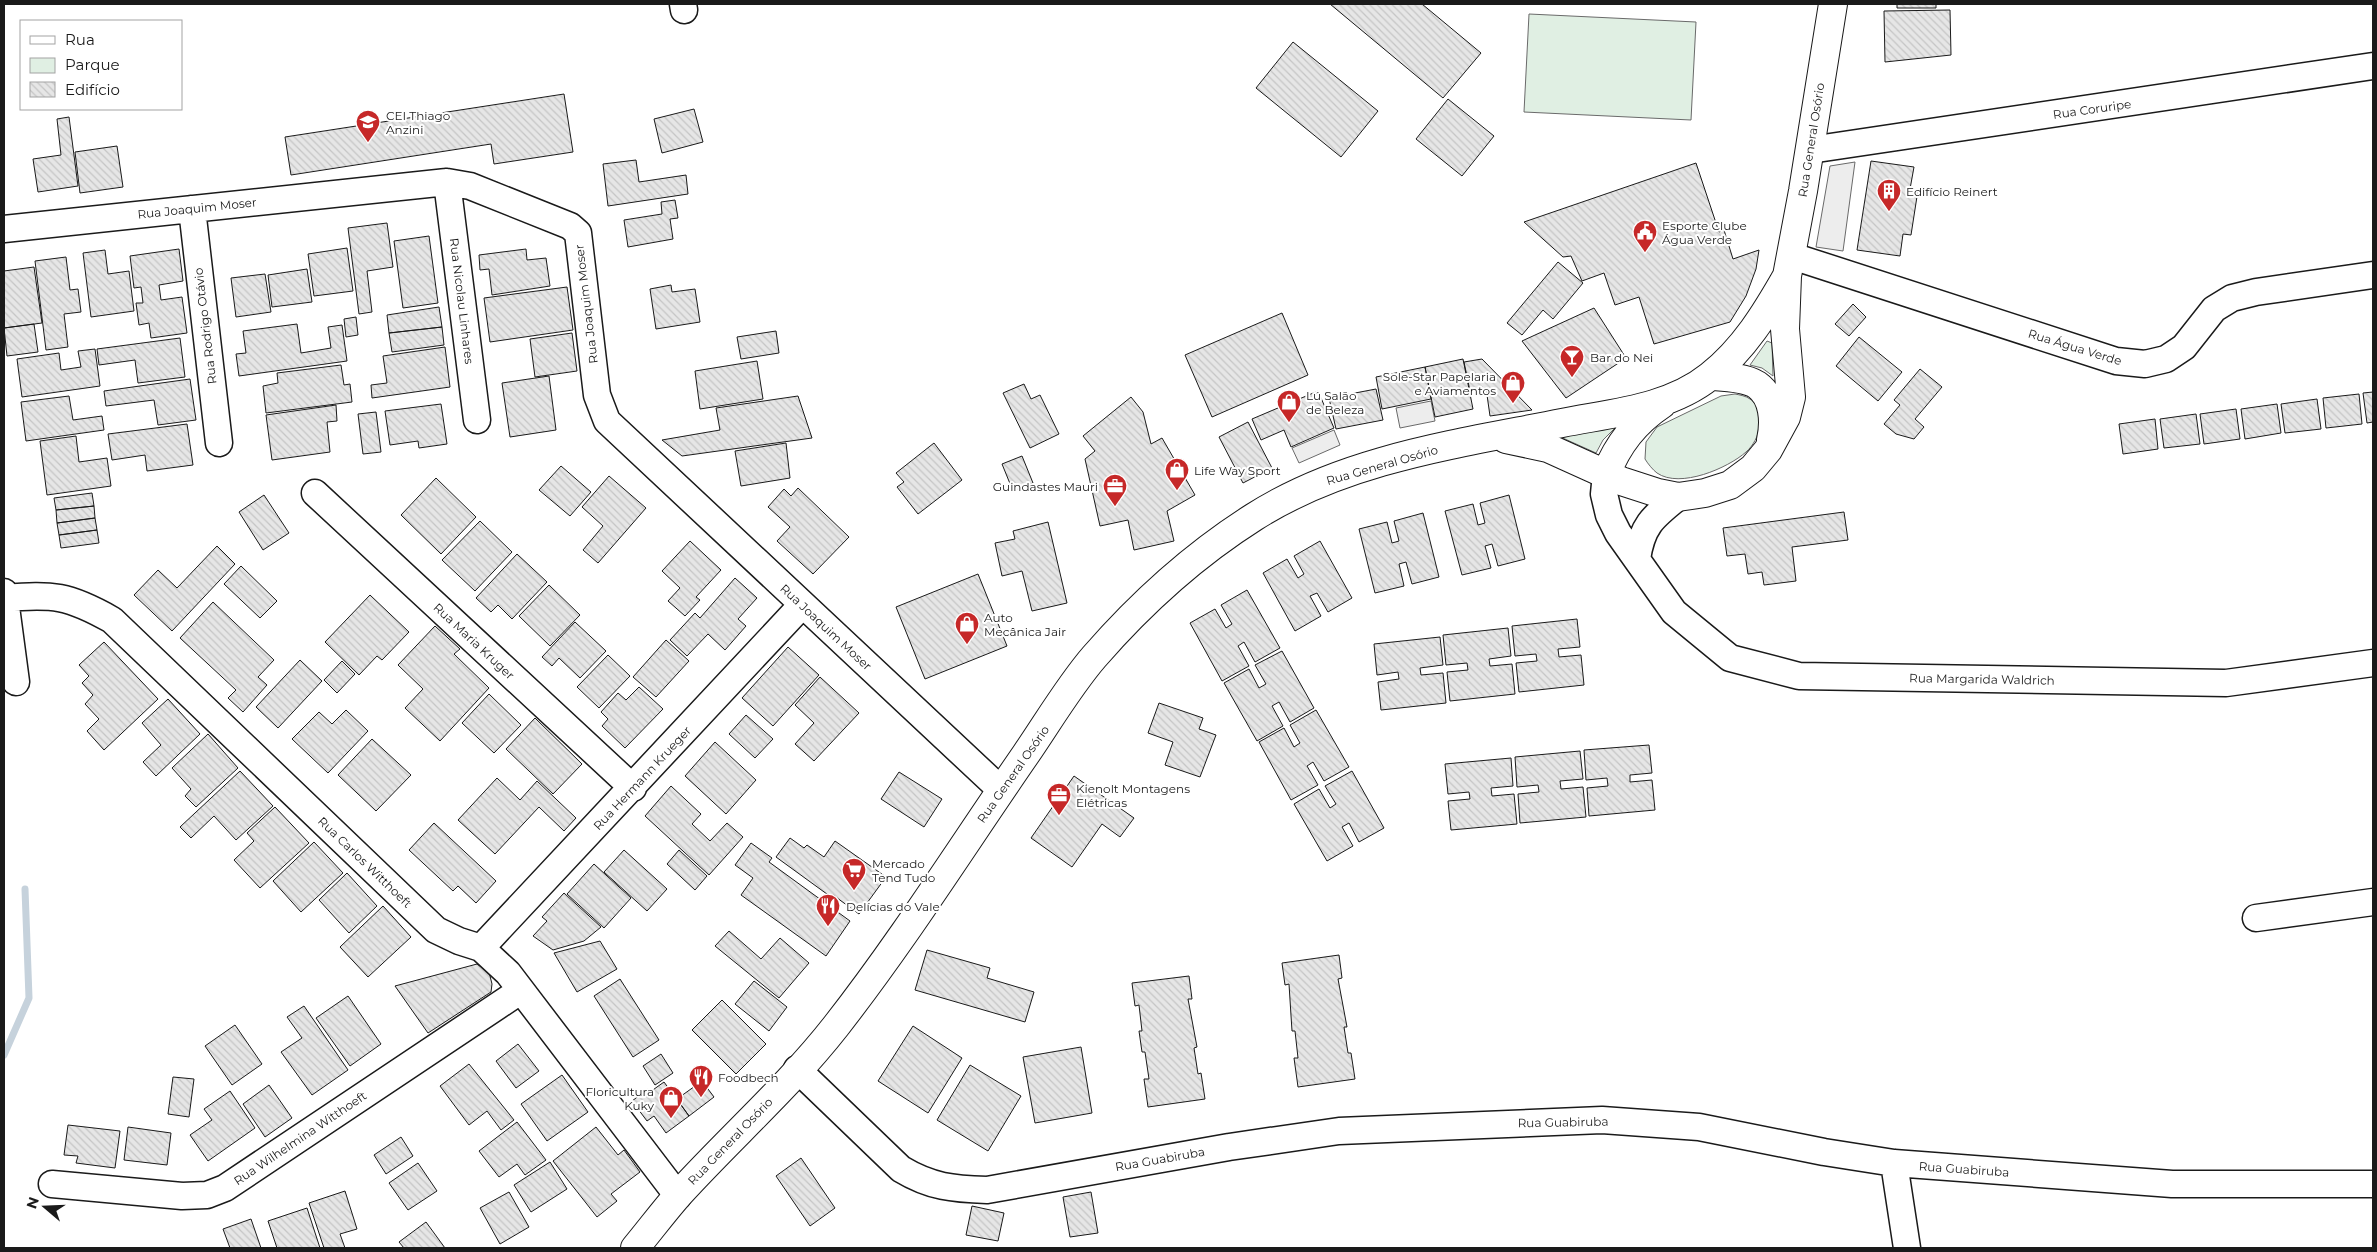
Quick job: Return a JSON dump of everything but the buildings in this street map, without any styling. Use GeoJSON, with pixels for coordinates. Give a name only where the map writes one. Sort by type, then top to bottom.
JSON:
{"type":"FeatureCollection","features":[{"type":"Feature","properties":{"kind":"main road","name":"Rua General Osório"},"geometry":{"type":"LineString","coordinates":[[1492,437],[1548,448],[1640,488],[1678,496],[1705,493],[1730,485],[1753,468],[1768,450],[1786,417],[1791,397],[1785,329],[1789,266],[1833,4]]}},
{"type":"Feature","properties":{"kind":"main road","name":"Rua General Osório"},"geometry":{"type":"LineString","coordinates":[[635,1248],[678,1196],[837,1024],[901,937],[1092,660],[1151,597],[1207,548],[1272,506],[1303,490],[1337,476],[1441,448],[1666,402],[1710,376],[1740,347],[1762,318],[1789,266]]}},
{"type":"Feature","properties":{"kind":"main road"},"geometry":{"type":"LineString","coordinates":[[1710,376],[1735,378],[1757,385],[1768,399],[1774,414],[1773,430],[1768,450]]}},
{"type":"Feature","properties":{"kind":"main road"},"geometry":{"type":"LineString","coordinates":[[1606,474],[1620,445],[1637,424],[1666,402]]}},
{"type":"Feature","properties":{"kind":"main road"},"geometry":{"type":"LineString","coordinates":[[1620,445],[1626,467],[1640,488]]}},
{"type":"Feature","properties":{"kind":"street","name":"Rua Coruripe"},"geometry":{"type":"LineString","coordinates":[[1810,150],[2373,66]]}},
{"type":"Feature","properties":{"kind":"street","name":"Rua Joaquim Moser"},"geometry":{"type":"LineString","coordinates":[[4,229],[447,182],[470,186],[553,217],[570,226],[578,233],[597,395],[607,421],[1001,790]]}},
{"type":"Feature","properties":{"kind":"street","name":"Rua Nicolau Linhares"},"geometry":{"type":"LineString","coordinates":[[447,182],[477,420]]}},
{"type":"Feature","properties":{"kind":"street","name":"Rua Rodrigo Otávio"},"geometry":{"type":"LineString","coordinates":[[192,208],[218,443]]}},
{"type":"Feature","properties":{"kind":"street","name":"Rua Água Verde"},"geometry":{"type":"LineString","coordinates":[[1789,266],[2116,362],[2145,364],[2166,359],[2184,347],[2214,309],[2232,298],[2256,292],[2373,275]]}},
{"type":"Feature","properties":{"kind":"street","name":"Rua Margarida Waldrich"},"geometry":{"type":"LineString","coordinates":[[1606,474],[1604,494],[1609,516],[1674,612],[1730,658],[1799,676],[2226,683],[2373,663]]}},
{"type":"Feature","properties":{"kind":"street","name":"Rua Maria Kruger"},"geometry":{"type":"LineString","coordinates":[[315,493],[633,788]]}},
{"type":"Feature","properties":{"kind":"street"},"geometry":{"type":"LineString","coordinates":[[1637,559],[1644,530],[1651,519],[1678,496]]}},
{"type":"Feature","properties":{"kind":"street"},"geometry":{"type":"LineString","coordinates":[[4,596],[16,682]]}},
{"type":"Feature","properties":{"kind":"street","name":"Rua Carlos Witthoeft"},"geometry":{"type":"LineString","coordinates":[[4,596],[53,596],[83,603],[112,620],[436,930],[459,941],[481,948],[508,973],[678,1196]]}},
{"type":"Feature","properties":{"kind":"street","name":"Rua Hermann Krueger"},"geometry":{"type":"LineString","coordinates":[[481,948],[633,788],[802,605]]}},
{"type":"Feature","properties":{"kind":"street"},"geometry":{"type":"LineString","coordinates":[[2256,918],[2373,902]]}},
{"type":"Feature","properties":{"kind":"street","name":"Rua Wilhelmina Witthoeft"},"geometry":{"type":"LineString","coordinates":[[52,1184],[182,1196],[207,1195],[225,1188],[520,991]]}},
{"type":"Feature","properties":{"kind":"street","name":"Rua Guabiruba"},"geometry":{"type":"LineString","coordinates":[[797,1069],[901,1169],[920,1180],[948,1188],[987,1190],[1229,1147],[1339,1131],[1602,1120],[1699,1127],[1824,1152],[1894,1163],[2172,1184],[2373,1184]]}},
{"type":"Feature","properties":{"kind":"street"},"geometry":{"type":"LineString","coordinates":[[1894,1163],[1907,1248]]}},
{"type":"Feature","properties":{"kind":"green space"},"geometry":{"type":"Polygon","coordinates":[[[1529,14],[1696,22],[1691,120],[1524,112],[1529,14]]]}},
{"type":"Feature","properties":{"kind":"green space"},"geometry":{"type":"Polygon","coordinates":[[[1767,341],[1772,343],[1773,376],[1762,368],[1750,365],[1767,341]]]}},
{"type":"Feature","properties":{"kind":"green space"},"geometry":{"type":"Polygon","coordinates":[[[1735,394],[1750,399],[1756,404],[1759,411],[1760,426],[1758,433],[1751,447],[1746,452],[1716,470],[1691,478],[1678,479],[1667,477],[1657,473],[1651,467],[1645,459],[1646,442],[1657,427],[1721,396],[1735,394]]]}},
{"type":"Feature","properties":{"kind":"green space"},"geometry":{"type":"Polygon","coordinates":[[[1615,425],[1615,428],[1603,440],[1596,453],[1556,435],[1615,425]]]}},
{"type":"Feature","properties":{"kind":"shaded area"},"geometry":{"type":"Polygon","coordinates":[[[1855,162],[1843,251],[1816,247],[1830,166],[1855,162]]]}},
{"type":"Feature","properties":{"kind":"shaded area"},"geometry":{"type":"Polygon","coordinates":[[[1431,401],[1435,421],[1400,428],[1396,408],[1431,401]]]}},
{"type":"Feature","properties":{"kind":"shaded area"},"geometry":{"type":"Polygon","coordinates":[[[1334,430],[1340,445],[1299,463],[1292,448],[1334,430]]]}},
{"type":"Feature","properties":{"kind":"waterway"},"geometry":{"type":"LineString","coordinates":[[4,1055],[29,998],[25,889]]}},
{"type":"Feature","properties":{"kind":"place","name":"CEI Thiago Anzini"},"geometry":{"type":"Point","coordinates":[368,143]}},
{"type":"Feature","properties":{"kind":"place","name":"Edifício Reinert"},"geometry":{"type":"Point","coordinates":[1889,212]}},
{"type":"Feature","properties":{"kind":"place","name":"Esporte Clube Água Verde"},"geometry":{"type":"Point","coordinates":[1645,253]}},
{"type":"Feature","properties":{"kind":"place","name":"Bar do Nei"},"geometry":{"type":"Point","coordinates":[1572,378]}},
{"type":"Feature","properties":{"kind":"place","name":"Sole-Star Papelaria e Aviamentos"},"geometry":{"type":"Point","coordinates":[1513,404]}},
{"type":"Feature","properties":{"kind":"place","name":"Lú Salão de Beleza"},"geometry":{"type":"Point","coordinates":[1289,423]}},
{"type":"Feature","properties":{"kind":"place","name":"Life Way Sport"},"geometry":{"type":"Point","coordinates":[1177,491]}},
{"type":"Feature","properties":{"kind":"place","name":"Guindastes Mauri"},"geometry":{"type":"Point","coordinates":[1115,507]}},
{"type":"Feature","properties":{"kind":"place","name":"Auto Mecânica Jair"},"geometry":{"type":"Point","coordinates":[967,645]}},
{"type":"Feature","properties":{"kind":"place","name":"Kienolt Montagens Elétricas"},"geometry":{"type":"Point","coordinates":[1059,816]}},
{"type":"Feature","properties":{"kind":"place","name":"Mercado Tend Tudo"},"geometry":{"type":"Point","coordinates":[854,891]}},
{"type":"Feature","properties":{"kind":"place","name":"Delícias do Vale"},"geometry":{"type":"Point","coordinates":[828,927]}},
{"type":"Feature","properties":{"kind":"place","name":"Foodbech"},"geometry":{"type":"Point","coordinates":[701,1098]}},
{"type":"Feature","properties":{"kind":"place","name":"Floricultura Kuky"},"geometry":{"type":"Point","coordinates":[671,1119]}}]}
